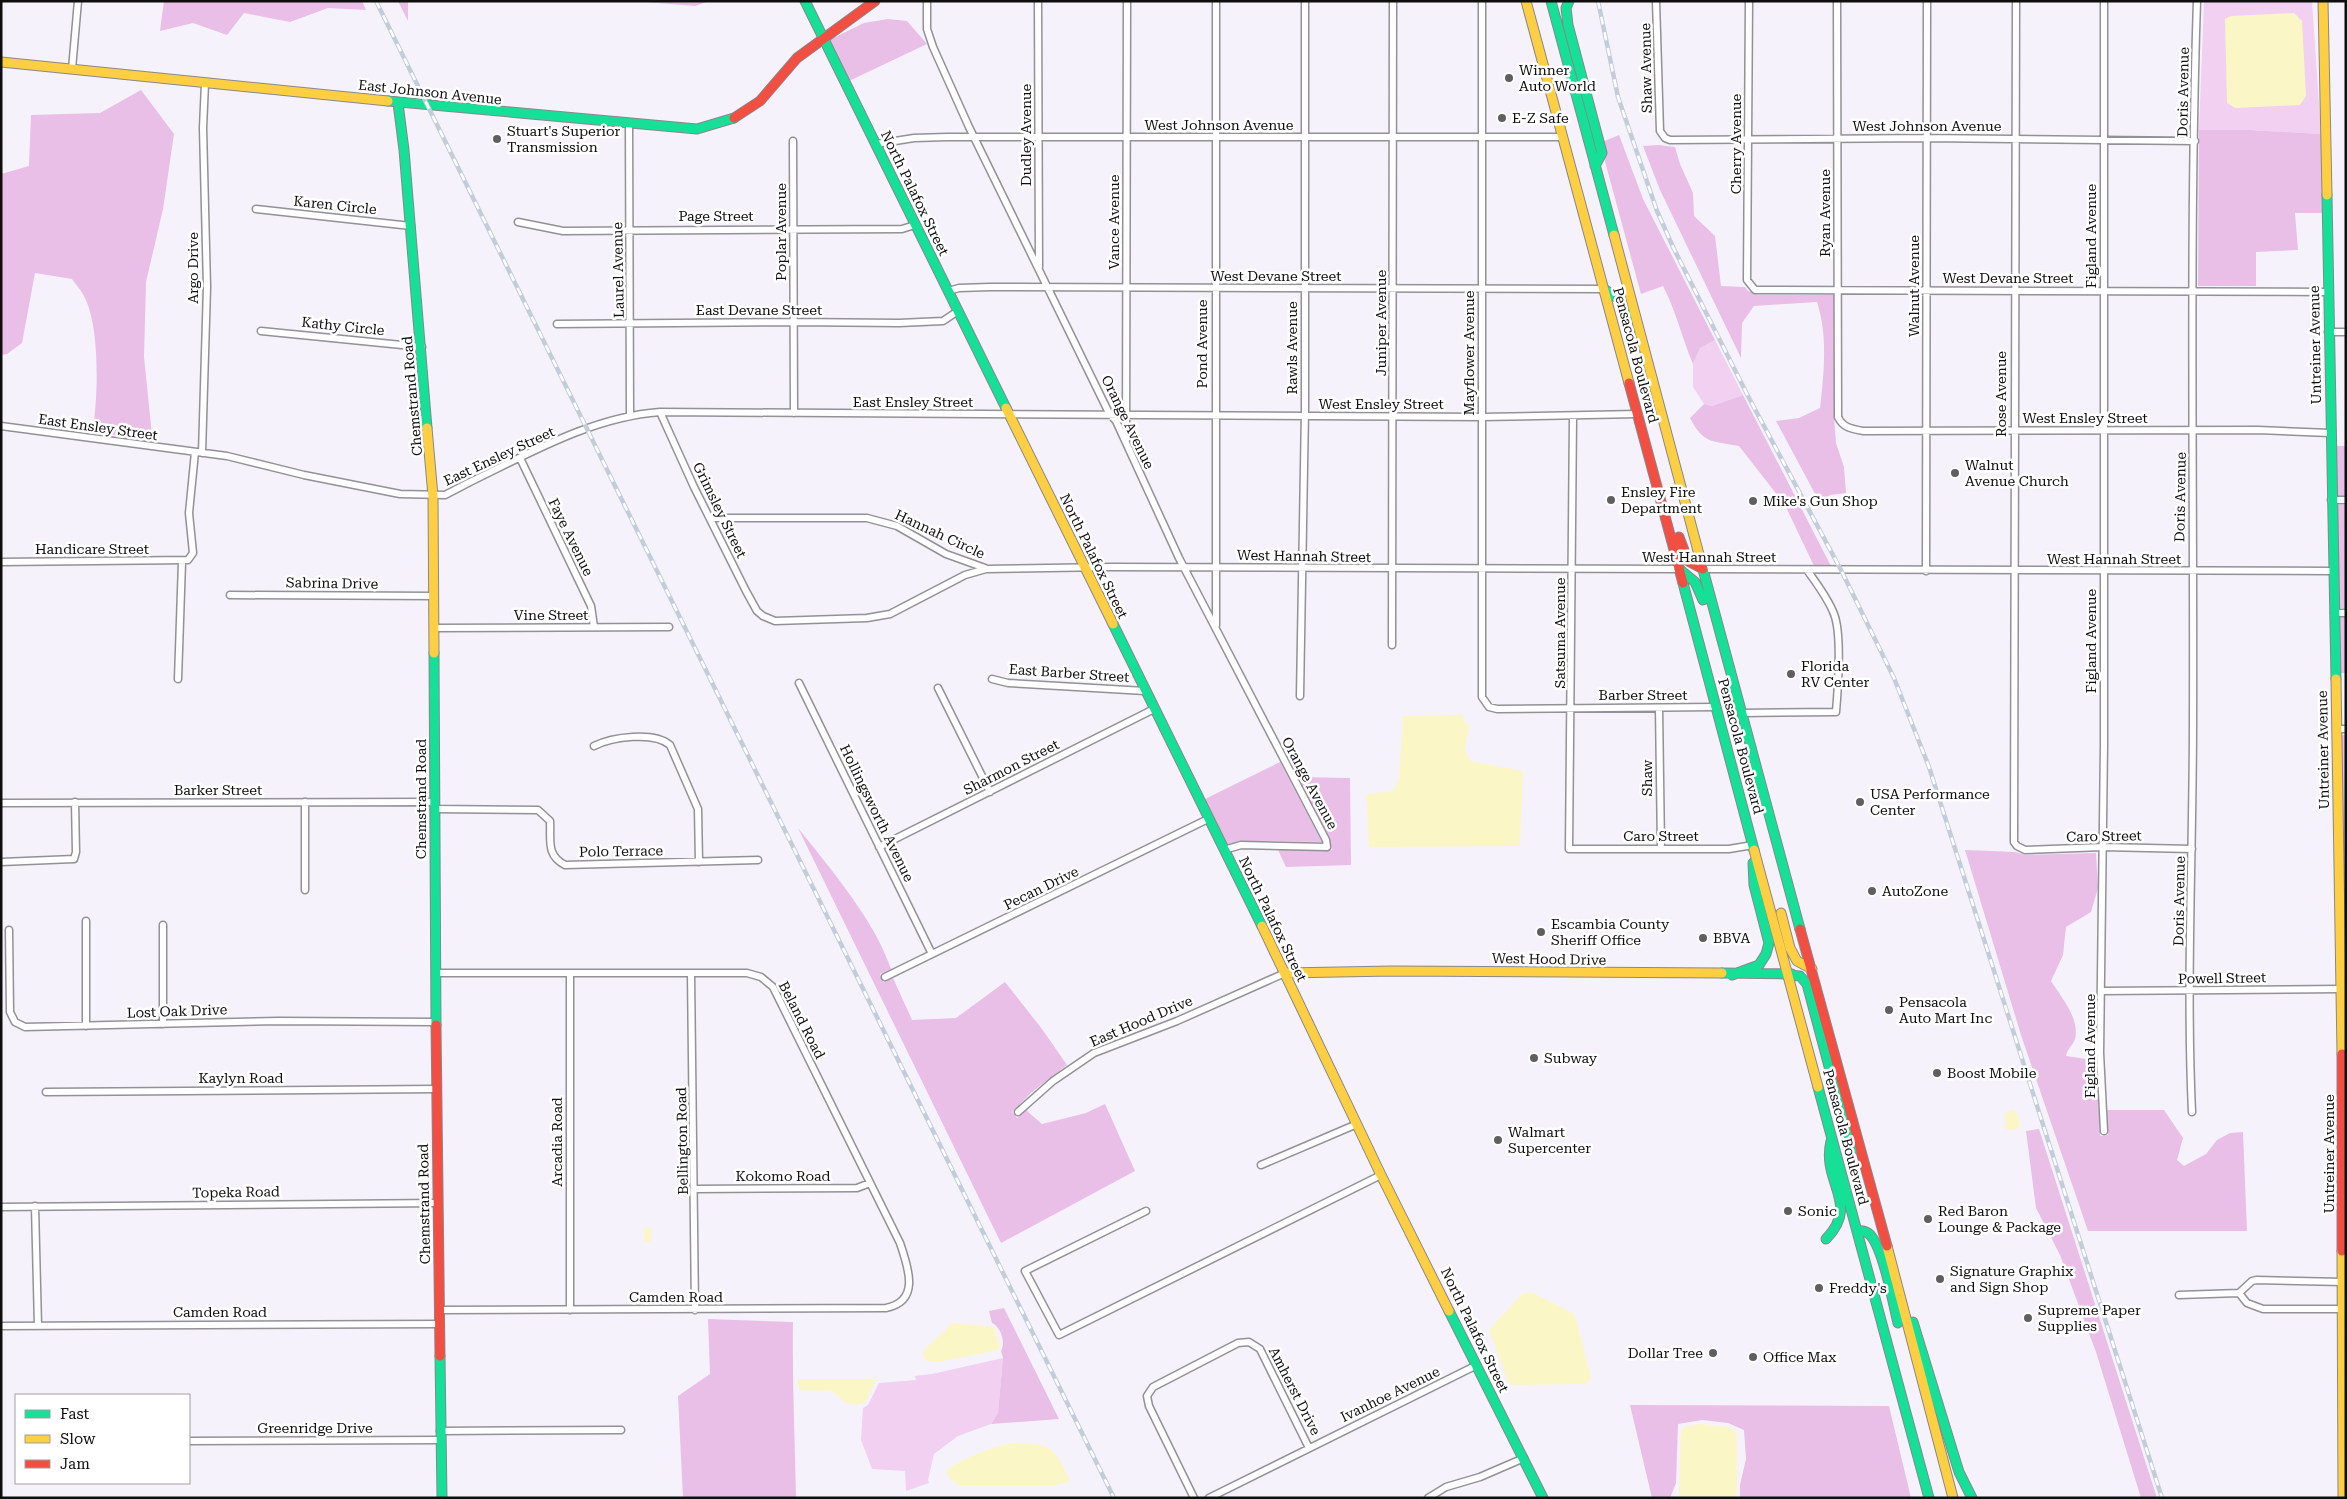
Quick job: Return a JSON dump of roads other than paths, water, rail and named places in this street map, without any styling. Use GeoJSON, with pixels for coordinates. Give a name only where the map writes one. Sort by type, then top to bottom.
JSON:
{"type":"FeatureCollection","features":[{"type":"Feature","properties":{"kind":"main road","name":"North Palafox Street"},"geometry":{"type":"LineString","coordinates":[[805,1],[1285,973],[1475,1366],[1543,1498]]}},
{"type":"Feature","properties":{"kind":"main road","name":"East Johnson Avenue"},"geometry":{"type":"LineString","coordinates":[[1,62],[398,102],[697,129],[728,121],[754,106],[767,94],[783,71],[823,37],[875,1]]}},
{"type":"Feature","properties":{"kind":"main road","name":"Pensacola Boulevard"},"geometry":{"type":"LineString","coordinates":[[1526,1],[1929,1498]]}},
{"type":"Feature","properties":{"kind":"main road"},"geometry":{"type":"LineString","coordinates":[[1541,1],[1573,114],[1587,134]]}},
{"type":"Feature","properties":{"kind":"main road","name":"Pensacola Boulevard"},"geometry":{"type":"LineString","coordinates":[[1550,1],[1864,1158],[1953,1498]]}},
{"type":"Feature","properties":{"kind":"main road"},"geometry":{"type":"LineString","coordinates":[[1569,1],[1566,8],[1568,24],[1602,153],[1595,166]]}},
{"type":"Feature","properties":{"kind":"main road","name":"Untreiner Avenue"},"geometry":{"type":"LineString","coordinates":[[2323,1],[2334,613],[2341,729],[2343,1498]]}},
{"type":"Feature","properties":{"kind":"main road","name":"Chemstrand Road"},"geometry":{"type":"LineString","coordinates":[[398,102],[411,226],[434,496],[436,1089],[442,1498]]}},
{"type":"Feature","properties":{"kind":"main road"},"geometry":{"type":"LineString","coordinates":[[1604,289],[1618,295],[1623,302],[1639,361],[1654,388]]}},
{"type":"Feature","properties":{"kind":"main road"},"geometry":{"type":"LineString","coordinates":[[1642,430],[1660,464],[1683,552],[1688,561],[1703,569]]}},
{"type":"Feature","properties":{"kind":"main road"},"geometry":{"type":"LineString","coordinates":[[1679,569],[1693,577],[1699,586],[1723,674],[1742,714]]}},
{"type":"Feature","properties":{"kind":"main road"},"geometry":{"type":"LineString","coordinates":[[1749,828],[1765,857],[1790,948],[1797,962],[1812,969]]}},
{"type":"Feature","properties":{"kind":"main road"},"geometry":{"type":"LineString","coordinates":[[1732,975],[1759,965],[1766,954],[1769,942],[1754,885],[1753,846]]}},
{"type":"Feature","properties":{"kind":"main road","name":"West Hood Drive"},"geometry":{"type":"LineString","coordinates":[[1285,973],[1788,975],[1812,969]]}},
{"type":"Feature","properties":{"kind":"main road"},"geometry":{"type":"LineString","coordinates":[[1788,975],[1800,976],[1807,984],[1846,1130],[1864,1158]]}},
{"type":"Feature","properties":{"kind":"main road"},"geometry":{"type":"LineString","coordinates":[[1826,1238],[1840,1224],[1843,1214],[1828,1158],[1832,1136]]}},
{"type":"Feature","properties":{"kind":"main road"},"geometry":{"type":"LineString","coordinates":[[1857,1230],[1864,1231],[1871,1236],[1877,1248],[1905,1351],[1919,1374]]}},
{"type":"Feature","properties":{"kind":"main road"},"geometry":{"type":"LineString","coordinates":[[1892,1266],[1918,1335],[1960,1472],[1972,1498]]}},
{"type":"Feature","properties":{"kind":"main road"},"geometry":{"type":"LineString","coordinates":[[1902,1400],[1920,1498]]}},
{"type":"Feature","properties":{"kind":"street"},"geometry":{"type":"LineString","coordinates":[[72,69],[78,1]]}},
{"type":"Feature","properties":{"kind":"street","name":"Orange Avenue"},"geometry":{"type":"LineString","coordinates":[[927,1],[930,38],[974,137],[1126,442],[1184,567],[1326,840],[1327,847],[1242,845],[1224,850]]}},
{"type":"Feature","properties":{"kind":"street","name":"Dudley Avenue"},"geometry":{"type":"LineString","coordinates":[[1038,1],[1039,269]]}},
{"type":"Feature","properties":{"kind":"street","name":"Vance Avenue"},"geometry":{"type":"LineString","coordinates":[[1126,442],[1127,1]]}},
{"type":"Feature","properties":{"kind":"street","name":"Pond Avenue"},"geometry":{"type":"LineString","coordinates":[[1216,1],[1214,568],[1216,627]]}},
{"type":"Feature","properties":{"kind":"street","name":"Rawls Avenue"},"geometry":{"type":"LineString","coordinates":[[1300,696],[1305,289],[1305,1]]}},
{"type":"Feature","properties":{"kind":"street","name":"Juniper Avenue"},"geometry":{"type":"LineString","coordinates":[[1392,645],[1393,1]]}},
{"type":"Feature","properties":{"kind":"street","name":"Mayflower Avenue"},"geometry":{"type":"LineString","coordinates":[[1482,1],[1481,678],[1482,697],[1485,703]]}},
{"type":"Feature","properties":{"kind":"street","name":"Shaw Avenue"},"geometry":{"type":"LineString","coordinates":[[1656,1],[1661,134]]}},
{"type":"Feature","properties":{"kind":"street","name":"Cherry Avenue"},"geometry":{"type":"LineString","coordinates":[[1749,1],[1747,280],[1750,285]]}},
{"type":"Feature","properties":{"kind":"street","name":"Ryan Avenue"},"geometry":{"type":"LineString","coordinates":[[1838,1],[1838,417],[1841,423]]}},
{"type":"Feature","properties":{"kind":"street","name":"Walnut Avenue"},"geometry":{"type":"LineString","coordinates":[[1926,571],[1927,1]]}},
{"type":"Feature","properties":{"kind":"street","name":"Rose Avenue"},"geometry":{"type":"LineString","coordinates":[[2016,1],[2013,572],[2014,842],[2016,846]]}},
{"type":"Feature","properties":{"kind":"street","name":"Figland Avenue"},"geometry":{"type":"LineString","coordinates":[[2104,1],[2103,847],[2100,1053],[2104,1131]]}},
{"type":"Feature","properties":{"kind":"street","name":"Doris Avenue"},"geometry":{"type":"LineString","coordinates":[[2192,1112],[2190,991],[2197,1]]}},
{"type":"Feature","properties":{"kind":"street","name":"Argo Drive"},"geometry":{"type":"LineString","coordinates":[[202,453],[206,287],[203,128],[205,83]]}},
{"type":"Feature","properties":{"kind":"street","name":"Laurel Avenue"},"geometry":{"type":"LineString","coordinates":[[629,124],[630,415]]}},
{"type":"Feature","properties":{"kind":"street","name":"West Johnson Avenue"},"geometry":{"type":"LineString","coordinates":[[1661,134],[1670,140],[2015,138],[2195,141]]}},
{"type":"Feature","properties":{"kind":"street","name":"West Johnson Avenue"},"geometry":{"type":"LineString","coordinates":[[876,144],[914,138],[974,137],[1563,138]]}},
{"type":"Feature","properties":{"kind":"street","name":"Poplar Avenue"},"geometry":{"type":"LineString","coordinates":[[792,141],[794,413]]}},
{"type":"Feature","properties":{"kind":"street","name":"Karen Circle"},"geometry":{"type":"LineString","coordinates":[[256,209],[411,226]]}},
{"type":"Feature","properties":{"kind":"street","name":"Page Street"},"geometry":{"type":"LineString","coordinates":[[518,222],[564,230],[902,229],[916,225]]}},
{"type":"Feature","properties":{"kind":"street","name":"West Devane Street"},"geometry":{"type":"LineString","coordinates":[[1750,285],[1758,291],[2327,292]]}},
{"type":"Feature","properties":{"kind":"street","name":"West Devane Street"},"geometry":{"type":"LineString","coordinates":[[948,291],[974,287],[1604,289]]}},
{"type":"Feature","properties":{"kind":"street","name":"East Devane Street"},"geometry":{"type":"LineString","coordinates":[[557,324],[936,322],[950,318],[958,311]]}},
{"type":"Feature","properties":{"kind":"street","name":"Kathy Circle"},"geometry":{"type":"LineString","coordinates":[[261,330],[422,347]]}},
{"type":"Feature","properties":{"kind":"street"},"geometry":{"type":"LineString","coordinates":[[2328,332],[2346,332]]}},
{"type":"Feature","properties":{"kind":"street","name":"East Ensley Street"},"geometry":{"type":"LineString","coordinates":[[1,426],[249,460],[304,475],[400,494],[434,496],[451,494],[470,482],[520,458],[594,426],[630,415],[660,412],[1009,415]]}},
{"type":"Feature","properties":{"kind":"street","name":"Grimsley Street"},"geometry":{"type":"LineString","coordinates":[[660,412],[746,591],[757,611],[763,616]]}},
{"type":"Feature","properties":{"kind":"street","name":"West Ensley Street"},"geometry":{"type":"LineString","coordinates":[[1009,415],[1573,417],[1638,414]]}},
{"type":"Feature","properties":{"kind":"street","name":"Satsuma Avenue"},"geometry":{"type":"LineString","coordinates":[[1569,849],[1573,417]]}},
{"type":"Feature","properties":{"kind":"street","name":"West Ensley Street"},"geometry":{"type":"LineString","coordinates":[[1841,423],[1854,430],[1863,431],[2193,430],[2330,433]]}},
{"type":"Feature","properties":{"kind":"street"},"geometry":{"type":"LineString","coordinates":[[178,679],[182,562],[188,560],[193,553],[189,513],[195,452]]}},
{"type":"Feature","properties":{"kind":"street","name":"Faye Avenue"},"geometry":{"type":"LineString","coordinates":[[520,458],[591,606],[594,627]]}},
{"type":"Feature","properties":{"kind":"street"},"geometry":{"type":"LineString","coordinates":[[2332,500],[2346,500]]}},
{"type":"Feature","properties":{"kind":"street","name":"Hannah Circle"},"geometry":{"type":"LineString","coordinates":[[710,518],[867,518],[896,526],[946,554],[986,569]]}},
{"type":"Feature","properties":{"kind":"street","name":"Handicare Street"},"geometry":{"type":"LineString","coordinates":[[1,562],[182,562]]}},
{"type":"Feature","properties":{"kind":"street","name":"West Hannah Street"},"geometry":{"type":"LineString","coordinates":[[986,569],[1184,567],[2013,572],[2333,571]]}},
{"type":"Feature","properties":{"kind":"street","name":"Hannah Circle"},"geometry":{"type":"LineString","coordinates":[[763,616],[775,620],[878,617],[903,608],[965,575],[986,569]]}},
{"type":"Feature","properties":{"kind":"street"},"geometry":{"type":"LineString","coordinates":[[1742,714],[1836,712],[1838,666],[1835,618],[1828,601],[1807,570]]}},
{"type":"Feature","properties":{"kind":"street","name":"Sabrina Drive"},"geometry":{"type":"LineString","coordinates":[[230,595],[434,596]]}},
{"type":"Feature","properties":{"kind":"street"},"geometry":{"type":"LineString","coordinates":[[2334,613],[2346,613]]}},
{"type":"Feature","properties":{"kind":"street","name":"Vine Street"},"geometry":{"type":"LineString","coordinates":[[434,628],[669,627]]}},
{"type":"Feature","properties":{"kind":"street","name":"East Barber Street"},"geometry":{"type":"LineString","coordinates":[[992,680],[1145,691]]}},
{"type":"Feature","properties":{"kind":"street","name":"Hollingsworth Avenue"},"geometry":{"type":"LineString","coordinates":[[799,683],[932,954]]}},
{"type":"Feature","properties":{"kind":"street"},"geometry":{"type":"LineString","coordinates":[[938,688],[990,792]]}},
{"type":"Feature","properties":{"kind":"street","name":"Barber Street"},"geometry":{"type":"LineString","coordinates":[[1485,703],[1497,710],[1716,707]]}},
{"type":"Feature","properties":{"kind":"street","name":"Shaw"},"geometry":{"type":"LineString","coordinates":[[1659,708],[1661,848]]}},
{"type":"Feature","properties":{"kind":"street","name":"Sharmon Street"},"geometry":{"type":"LineString","coordinates":[[879,847],[1154,709]]}},
{"type":"Feature","properties":{"kind":"street"},"geometry":{"type":"LineString","coordinates":[[594,746],[608,739],[647,737],[665,740],[670,745],[695,797],[698,808],[698,862]]}},
{"type":"Feature","properties":{"kind":"street"},"geometry":{"type":"LineString","coordinates":[[1,862],[74,859],[76,852],[75,802]]}},
{"type":"Feature","properties":{"kind":"street"},"geometry":{"type":"LineString","coordinates":[[305,802],[305,890]]}},
{"type":"Feature","properties":{"kind":"street","name":"Barker Street"},"geometry":{"type":"LineString","coordinates":[[1,803],[305,802],[434,806]]}},
{"type":"Feature","properties":{"kind":"street","name":"Polo Terrace"},"geometry":{"type":"LineString","coordinates":[[434,806],[538,810],[550,821],[551,854],[565,865],[758,860]]}},
{"type":"Feature","properties":{"kind":"street","name":"Pecan Drive"},"geometry":{"type":"LineString","coordinates":[[885,977],[1208,819]]}},
{"type":"Feature","properties":{"kind":"street","name":"Caro Street"},"geometry":{"type":"LineString","coordinates":[[1569,849],[1729,849],[1753,846]]}},
{"type":"Feature","properties":{"kind":"street","name":"Caro Street"},"geometry":{"type":"LineString","coordinates":[[2016,846],[2025,850],[2103,847],[2192,849]]}},
{"type":"Feature","properties":{"kind":"street"},"geometry":{"type":"LineString","coordinates":[[86,921],[86,1026]]}},
{"type":"Feature","properties":{"kind":"street"},"geometry":{"type":"LineString","coordinates":[[163,924],[163,1024]]}},
{"type":"Feature","properties":{"kind":"street","name":"Lost Oak Drive"},"geometry":{"type":"LineString","coordinates":[[9,930],[10,1012],[15,1022],[25,1027],[279,1021],[436,1022]]}},
{"type":"Feature","properties":{"kind":"street","name":"Beland Road"},"geometry":{"type":"LineString","coordinates":[[436,973],[691,973],[753,974],[761,977],[772,987],[870,1184],[905,1259],[910,1286],[908,1292]]}},
{"type":"Feature","properties":{"kind":"street","name":"Arcadia Road"},"geometry":{"type":"LineString","coordinates":[[570,973],[570,1310]]}},
{"type":"Feature","properties":{"kind":"street","name":"Bellington Road"},"geometry":{"type":"LineString","coordinates":[[691,973],[696,1310]]}},
{"type":"Feature","properties":{"kind":"street","name":"East Hood Drive"},"geometry":{"type":"LineString","coordinates":[[1018,1112],[1053,1080],[1094,1053],[1177,1021],[1285,973]]}},
{"type":"Feature","properties":{"kind":"street","name":"Powell Street"},"geometry":{"type":"LineString","coordinates":[[2102,991],[2341,989]]}},
{"type":"Feature","properties":{"kind":"street","name":"Kaylyn Road"},"geometry":{"type":"LineString","coordinates":[[46,1092],[436,1089]]}},
{"type":"Feature","properties":{"kind":"street"},"geometry":{"type":"LineString","coordinates":[[1261,1166],[1357,1124]]}},
{"type":"Feature","properties":{"kind":"street"},"geometry":{"type":"LineString","coordinates":[[1146,1211],[1025,1271],[1059,1335],[1382,1175]]}},
{"type":"Feature","properties":{"kind":"street","name":"Kokomo Road"},"geometry":{"type":"LineString","coordinates":[[695,1189],[857,1188],[870,1184]]}},
{"type":"Feature","properties":{"kind":"street","name":"Topeka Road"},"geometry":{"type":"LineString","coordinates":[[1,1207],[438,1204]]}},
{"type":"Feature","properties":{"kind":"street"},"geometry":{"type":"LineString","coordinates":[[35,1206],[38,1326]]}},
{"type":"Feature","properties":{"kind":"street"},"geometry":{"type":"LineString","coordinates":[[2180,1296],[2239,1293],[2256,1280],[2343,1282]]}},
{"type":"Feature","properties":{"kind":"street","name":"Camden Road"},"geometry":{"type":"LineString","coordinates":[[439,1310],[886,1308],[899,1303],[908,1292]]}},
{"type":"Feature","properties":{"kind":"street"},"geometry":{"type":"LineString","coordinates":[[2239,1293],[2247,1303],[2263,1309],[2343,1309]]}},
{"type":"Feature","properties":{"kind":"street","name":"Camden Road"},"geometry":{"type":"LineString","coordinates":[[1,1326],[439,1324]]}},
{"type":"Feature","properties":{"kind":"street","name":"Amherst Drive"},"geometry":{"type":"LineString","coordinates":[[1194,1498],[1148,1406],[1147,1396],[1153,1387],[1238,1343],[1249,1342],[1260,1349],[1309,1448]]}},
{"type":"Feature","properties":{"kind":"street","name":"Ivanhoe Avenue"},"geometry":{"type":"LineString","coordinates":[[1209,1498],[1475,1366]]}},
{"type":"Feature","properties":{"kind":"street","name":"Greenridge Drive"},"geometry":{"type":"LineString","coordinates":[[190,1442],[621,1430]]}},
{"type":"Feature","properties":{"kind":"street"},"geometry":{"type":"LineString","coordinates":[[1428,1498],[1446,1487],[1480,1477],[1524,1458]]}},
{"type":"Feature","properties":{"kind":"railway"},"geometry":{"type":"LineString","coordinates":[[376,1],[1114,1498]]}},
{"type":"Feature","properties":{"kind":"railway"},"geometry":{"type":"LineString","coordinates":[[1598,1],[1618,97],[1657,211],[1673,247],[1749,398],[1841,570],[1894,678],[1929,767],[2162,1498]]}},
{"type":"Feature","properties":{"kind":"place","name":"Winner Auto World"},"geometry":{"type":"Point","coordinates":[1509,78]}},
{"type":"Feature","properties":{"kind":"place","name":"E-Z Safe"},"geometry":{"type":"Point","coordinates":[1502,118]}},
{"type":"Feature","properties":{"kind":"place","name":"Stuart's Superior Transmission"},"geometry":{"type":"Point","coordinates":[497,139]}},
{"type":"Feature","properties":{"kind":"place","name":"Walnut Avenue Church"},"geometry":{"type":"Point","coordinates":[1955,473]}},
{"type":"Feature","properties":{"kind":"place","name":"Ensley Fire Department"},"geometry":{"type":"Point","coordinates":[1611,500]}},
{"type":"Feature","properties":{"kind":"place","name":"Mike's Gun Shop"},"geometry":{"type":"Point","coordinates":[1753,501]}},
{"type":"Feature","properties":{"kind":"place","name":"Florida RV Center"},"geometry":{"type":"Point","coordinates":[1791,674]}},
{"type":"Feature","properties":{"kind":"place","name":"USA Performance Center"},"geometry":{"type":"Point","coordinates":[1860,802]}},
{"type":"Feature","properties":{"kind":"place","name":"AutoZone"},"geometry":{"type":"Point","coordinates":[1872,891]}},
{"type":"Feature","properties":{"kind":"place","name":"Escambia County Sheriff Office"},"geometry":{"type":"Point","coordinates":[1541,932]}},
{"type":"Feature","properties":{"kind":"place","name":"BBVA"},"geometry":{"type":"Point","coordinates":[1703,938]}},
{"type":"Feature","properties":{"kind":"place","name":"Pensacola Auto Mart Inc"},"geometry":{"type":"Point","coordinates":[1889,1010]}},
{"type":"Feature","properties":{"kind":"place","name":"Subway"},"geometry":{"type":"Point","coordinates":[1534,1058]}},
{"type":"Feature","properties":{"kind":"place","name":"Boost Mobile"},"geometry":{"type":"Point","coordinates":[1937,1073]}},
{"type":"Feature","properties":{"kind":"place","name":"Walmart Supercenter"},"geometry":{"type":"Point","coordinates":[1498,1140]}},
{"type":"Feature","properties":{"kind":"place","name":"Sonic"},"geometry":{"type":"Point","coordinates":[1788,1211]}},
{"type":"Feature","properties":{"kind":"place","name":"Red Baron Lounge & Package"},"geometry":{"type":"Point","coordinates":[1928,1219]}},
{"type":"Feature","properties":{"kind":"place","name":"Signature Graphix and Sign Shop"},"geometry":{"type":"Point","coordinates":[1940,1279]}},
{"type":"Feature","properties":{"kind":"place","name":"Freddy's"},"geometry":{"type":"Point","coordinates":[1819,1288]}},
{"type":"Feature","properties":{"kind":"place","name":"Supreme Paper Supplies"},"geometry":{"type":"Point","coordinates":[2028,1318]}},
{"type":"Feature","properties":{"kind":"place","name":"Dollar Tree"},"geometry":{"type":"Point","coordinates":[1713,1353]}},
{"type":"Feature","properties":{"kind":"place","name":"Office Max"},"geometry":{"type":"Point","coordinates":[1753,1357]}}]}
